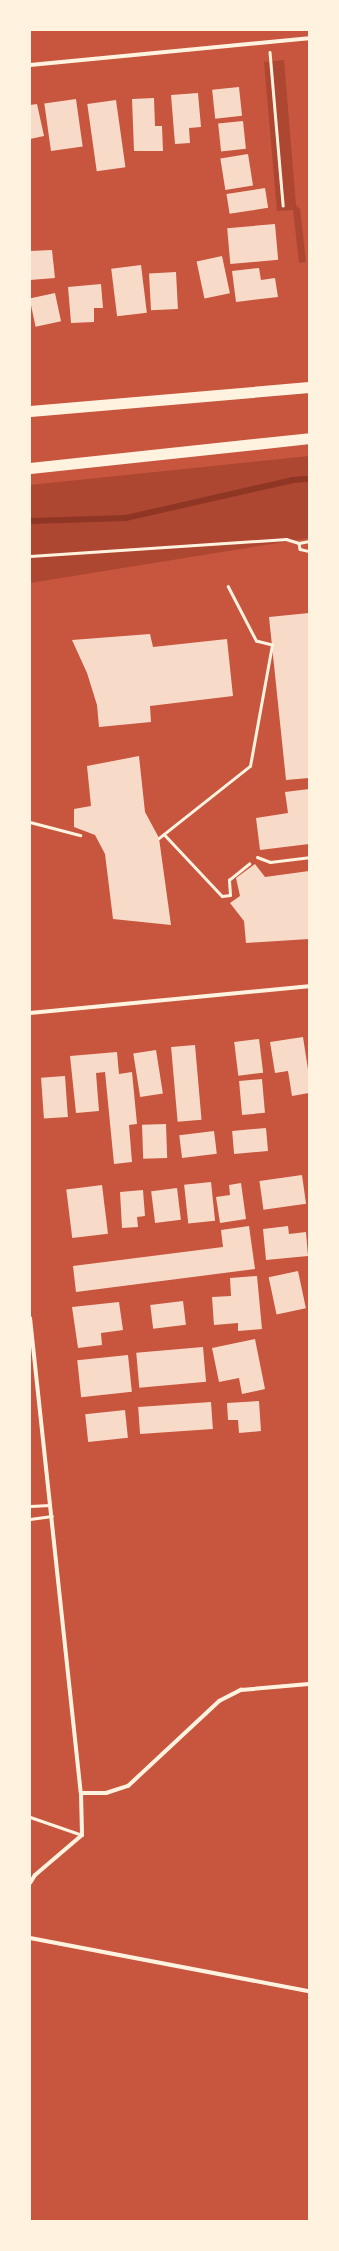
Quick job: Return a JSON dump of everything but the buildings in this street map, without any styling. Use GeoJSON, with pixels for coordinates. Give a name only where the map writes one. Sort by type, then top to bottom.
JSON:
{"type":"FeatureCollection","features":[{"type":"Feature","properties":{"kind":"highway"},"geometry":{"type":"LineString","coordinates":[[30,411],[309,387]]}},
{"type":"Feature","properties":{"kind":"highway"},"geometry":{"type":"LineString","coordinates":[[30,468],[309,438]]}},
{"type":"Feature","properties":{"kind":"street"},"geometry":{"type":"LineString","coordinates":[[30,65],[309,38]]}},
{"type":"Feature","properties":{"kind":"street"},"geometry":{"type":"LineString","coordinates":[[30,1013],[309,986]]}},
{"type":"Feature","properties":{"kind":"street"},"geometry":{"type":"LineString","coordinates":[[30,1319],[81,1793],[82,1835],[35,1875],[30,1883]]}},
{"type":"Feature","properties":{"kind":"street"},"geometry":{"type":"LineString","coordinates":[[81,1793],[106,1793],[128,1786],[219,1701],[241,1690],[309,1684]]}},
{"type":"Feature","properties":{"kind":"street"},"geometry":{"type":"LineString","coordinates":[[30,1938],[309,1992]]}},
{"type":"Feature","properties":{"kind":"lane"},"geometry":{"type":"LineString","coordinates":[[257,857],[270,862],[309,857]]}},
{"type":"Feature","properties":{"kind":"lane"},"geometry":{"type":"LineString","coordinates":[[30,1506],[50,1505]]}},
{"type":"Feature","properties":{"kind":"lane"},"geometry":{"type":"LineString","coordinates":[[30,1518],[52,1516]]}},
{"type":"Feature","properties":{"kind":"lane"},"geometry":{"type":"LineString","coordinates":[[30,1817],[82,1835]]}},
{"type":"Feature","properties":{"kind":"lane"},"geometry":{"type":"LineString","coordinates":[[30,1872],[35,1875]]}},
{"type":"Feature","properties":{"kind":"path"},"geometry":{"type":"LineString","coordinates":[[269,42],[283,205]]}},
{"type":"Feature","properties":{"kind":"path"},"geometry":{"type":"LineString","coordinates":[[30,556],[286,539],[299,543],[309,541]]}},
{"type":"Feature","properties":{"kind":"path"},"geometry":{"type":"LineString","coordinates":[[299,543],[300,550],[309,550]]}},
{"type":"Feature","properties":{"kind":"path"},"geometry":{"type":"LineString","coordinates":[[159,838],[250,766],[272,645],[256,641],[228,587]]}},
{"type":"Feature","properties":{"kind":"path"},"geometry":{"type":"LineString","coordinates":[[30,822],[80,835]]}},
{"type":"Feature","properties":{"kind":"path"},"geometry":{"type":"LineString","coordinates":[[164,834],[222,896],[230,894],[229,880],[257,857]]}},
{"type":"Feature","properties":{"kind":"shaded area"},"geometry":{"type":"Polygon","coordinates":[[[284,60],[296,205],[300,209],[306,262],[299,263],[293,210],[277,211],[264,62],[284,60]]]}},
{"type":"Feature","properties":{"kind":"shaded area"},"geometry":{"type":"Polygon","coordinates":[[[309,456],[309,538],[30,583],[30,485],[309,456]]]}},
{"type":"Feature","properties":{"kind":"waterway"},"geometry":{"type":"LineString","coordinates":[[30,521],[126,518],[293,480],[309,479]]}}]}
